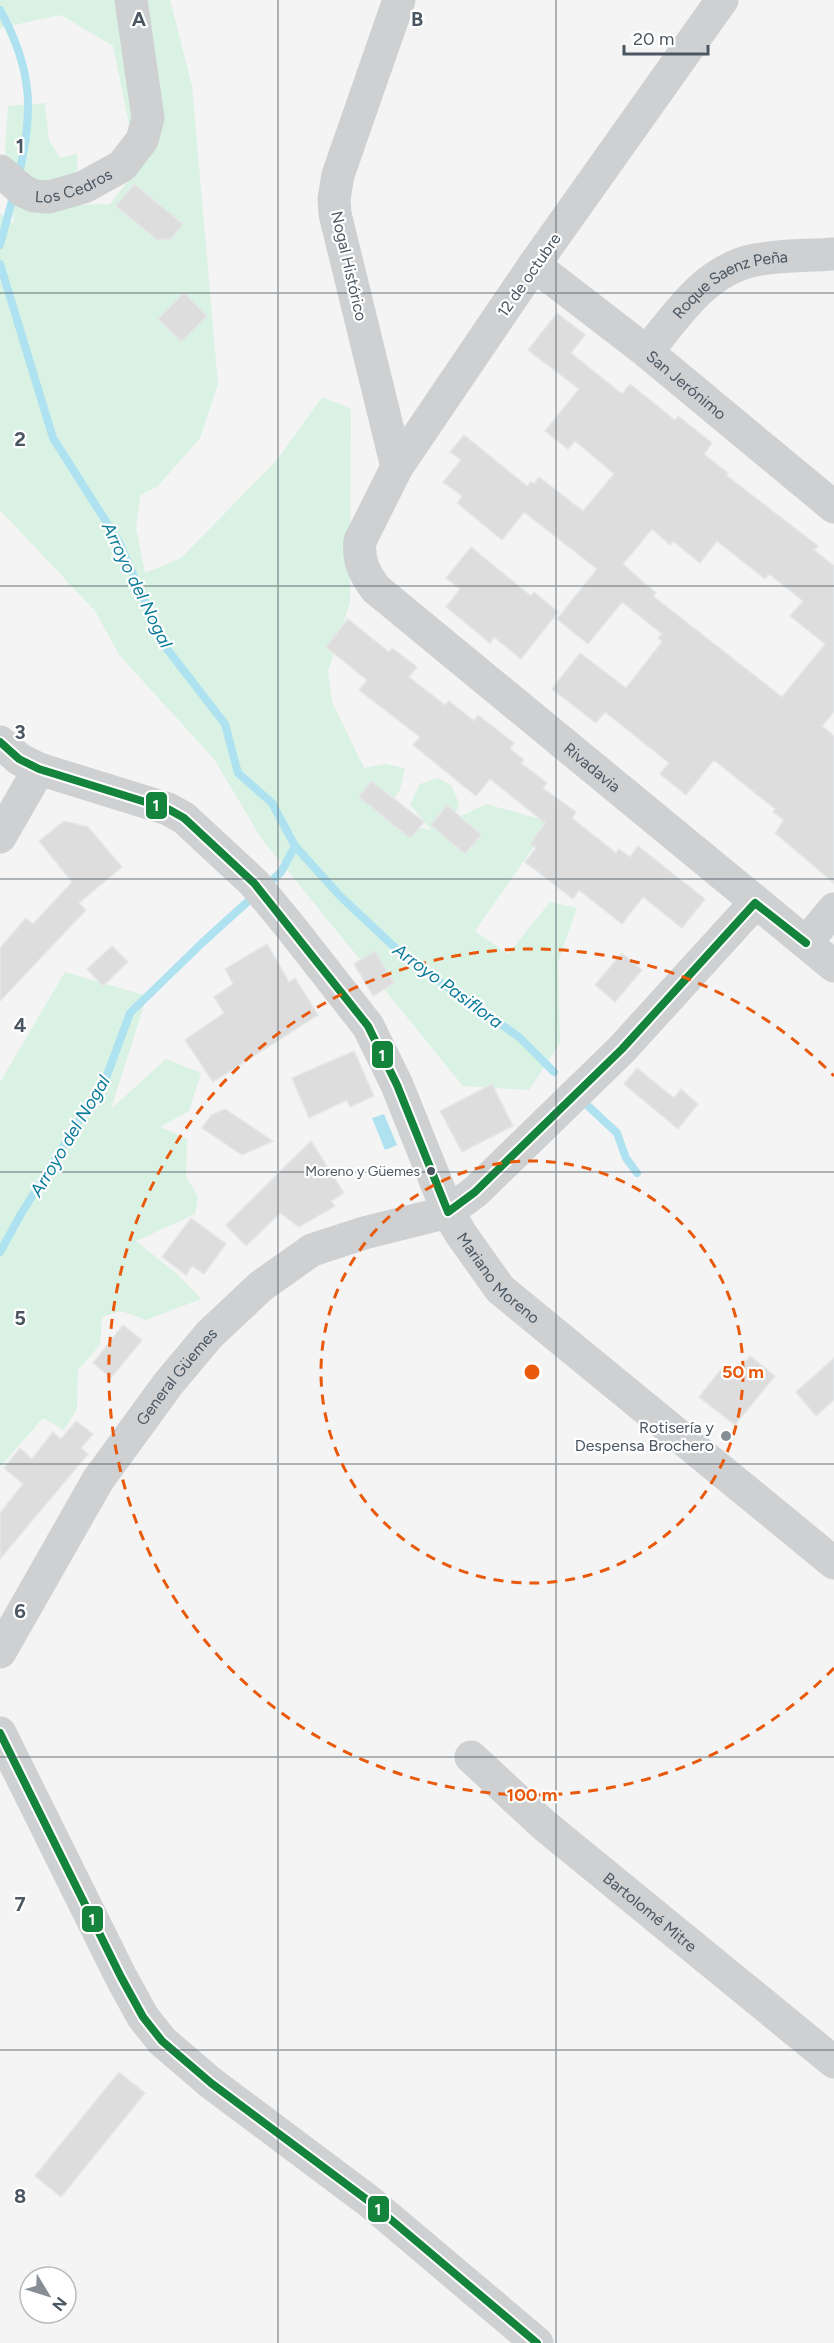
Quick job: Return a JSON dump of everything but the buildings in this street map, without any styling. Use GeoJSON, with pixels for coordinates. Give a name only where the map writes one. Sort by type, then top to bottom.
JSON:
{"type":"FeatureCollection","features":[{"type":"Feature","properties":{"kind":"street","name":"Los Cedros"},"geometry":{"type":"LineString","coordinates":[[11,180],[34,196],[50,197],[84,187],[122,166],[142,140],[148,118],[131,0]]}},
{"type":"Feature","properties":{"kind":"street","name":"Nogal Histórico"},"geometry":{"type":"LineString","coordinates":[[397,466],[335,214],[334,199],[338,176],[399,0]]}},
{"type":"Feature","properties":{"kind":"street","name":"12 de octubre"},"geometry":{"type":"LineString","coordinates":[[360,561],[360,541],[397,466],[534,265],[722,0]]}},
{"type":"Feature","properties":{"kind":"street","name":"Roque Saenz Peña"},"geometry":{"type":"LineString","coordinates":[[646,352],[698,291],[722,271],[754,260],[834,254]]}},
{"type":"Feature","properties":{"kind":"street","name":"San Jerónimo"},"geometry":{"type":"LineString","coordinates":[[534,265],[646,352],[834,507]]}},
{"type":"Feature","properties":{"kind":"street","name":"Rivadavia"},"geometry":{"type":"LineString","coordinates":[[360,561],[376,589],[834,966]]}},
{"type":"Feature","properties":{"kind":"street","name":"Mariano Moreno"},"geometry":{"type":"LineString","coordinates":[[0,742],[19,759],[39,769],[168,809],[184,818],[262,893],[368,1026],[397,1085],[448,1212],[500,1289],[834,1563]]}},
{"type":"Feature","properties":{"kind":"street"},"geometry":{"type":"LineString","coordinates":[[0,837],[39,769]]}},
{"type":"Feature","properties":{"kind":"street"},"geometry":{"type":"LineString","coordinates":[[448,1212],[475,1192],[622,1049],[755,903]]}},
{"type":"Feature","properties":{"kind":"street"},"geometry":{"type":"LineString","coordinates":[[806,943],[834,909]]}},
{"type":"Feature","properties":{"kind":"street","name":"General Güemes"},"geometry":{"type":"LineString","coordinates":[[0,1653],[98,1480],[168,1384],[209,1335],[261,1286],[312,1250],[364,1233],[448,1212]]}},
{"type":"Feature","properties":{"kind":"street"},"geometry":{"type":"LineString","coordinates":[[0,1733],[121,1977],[143,2017],[162,2041],[211,2083],[370,2202],[537,2343]]}},
{"type":"Feature","properties":{"kind":"street","name":"Bartolomé Mitre"},"geometry":{"type":"LineString","coordinates":[[471,1757],[544,1825],[834,2062]]}},
{"type":"Feature","properties":{"kind":"green space"},"geometry":{"type":"Polygon","coordinates":[[[0,0],[170,0],[192,86],[218,384],[200,438],[157,487],[140,495],[136,528],[145,573],[181,558],[277,460],[322,397],[351,409],[350,602],[328,671],[332,702],[364,768],[385,764],[405,768],[400,790],[392,801],[405,825],[431,830],[410,804],[420,784],[438,778],[452,786],[459,804],[453,820],[486,804],[551,822],[475,931],[508,954],[550,902],[577,908],[558,962],[560,1043],[529,1090],[463,1086],[261,838],[214,759],[120,656],[95,611],[0,510],[0,213],[14,224],[5,150],[8,106],[45,103],[49,140],[60,158],[77,154],[78,205],[110,204],[138,168],[113,46],[61,15],[0,28],[0,0]]]}},
{"type":"Feature","properties":{"kind":"green space"},"geometry":{"type":"Polygon","coordinates":[[[65,972],[147,996],[111,1109],[166,1059],[201,1073],[189,1111],[160,1127],[187,1139],[186,1176],[198,1197],[195,1214],[136,1241],[176,1273],[201,1299],[146,1320],[121,1311],[102,1317],[100,1345],[78,1370],[77,1409],[64,1430],[43,1418],[0,1467],[0,1082],[65,972]]]}},
{"type":"Feature","properties":{"kind":"water"},"geometry":{"type":"Polygon","coordinates":[[[384,1114],[397,1145],[385,1150],[372,1118],[384,1114]]]}},
{"type":"Feature","properties":{"kind":"waterway","name":"Arroyo del Nogal"},"geometry":{"type":"LineString","coordinates":[[0,10],[19,52],[27,92],[27,132],[18,178]]}},
{"type":"Feature","properties":{"kind":"waterway","name":"Arroyo del Nogal"},"geometry":{"type":"LineString","coordinates":[[0,245],[14,193]]}},
{"type":"Feature","properties":{"kind":"waterway","name":"Arroyo del Nogal"},"geometry":{"type":"LineString","coordinates":[[0,264],[53,438],[119,542],[164,645],[225,724],[238,773],[272,803],[295,846],[281,872],[266,886]]}},
{"type":"Feature","properties":{"kind":"waterway","name":"Arroyo Pasiflora"},"geometry":{"type":"LineString","coordinates":[[295,846],[340,896],[406,958],[519,1037],[554,1072]]}},
{"type":"Feature","properties":{"kind":"waterway","name":"Arroyo del Nogal"},"geometry":{"type":"LineString","coordinates":[[0,1252],[21,1214],[106,1078],[130,1013],[256,894]]}},
{"type":"Feature","properties":{"kind":"waterway","name":"Arroyo Pasiflora"},"geometry":{"type":"LineString","coordinates":[[586,1104],[617,1133],[626,1158],[637,1173]]}},
{"type":"Feature","properties":{"kind":"transit line","name":"1"},"geometry":{"type":"LineString","coordinates":[[0,742],[19,759],[39,769],[168,809],[184,818],[254,883],[368,1026],[397,1085],[448,1212]]}},
{"type":"Feature","properties":{"kind":"transit line","name":"1"},"geometry":{"type":"LineString","coordinates":[[755,903],[806,943]]}},
{"type":"Feature","properties":{"kind":"transit line","name":"1"},"geometry":{"type":"LineString","coordinates":[[448,1212],[475,1192],[622,1049],[755,903]]}},
{"type":"Feature","properties":{"kind":"transit line","name":"1"},"geometry":{"type":"LineString","coordinates":[[0,1733],[121,1977],[143,2017],[162,2041],[211,2083],[370,2202],[537,2343]]}},
{"type":"Feature","properties":{"kind":"place","name":"Moreno y Güemes"},"geometry":{"type":"Point","coordinates":[431,1171]}},
{"type":"Feature","properties":{"kind":"place","name":"Rotisería y Despensa Brochero"},"geometry":{"type":"Point","coordinates":[726,1436]}}]}
